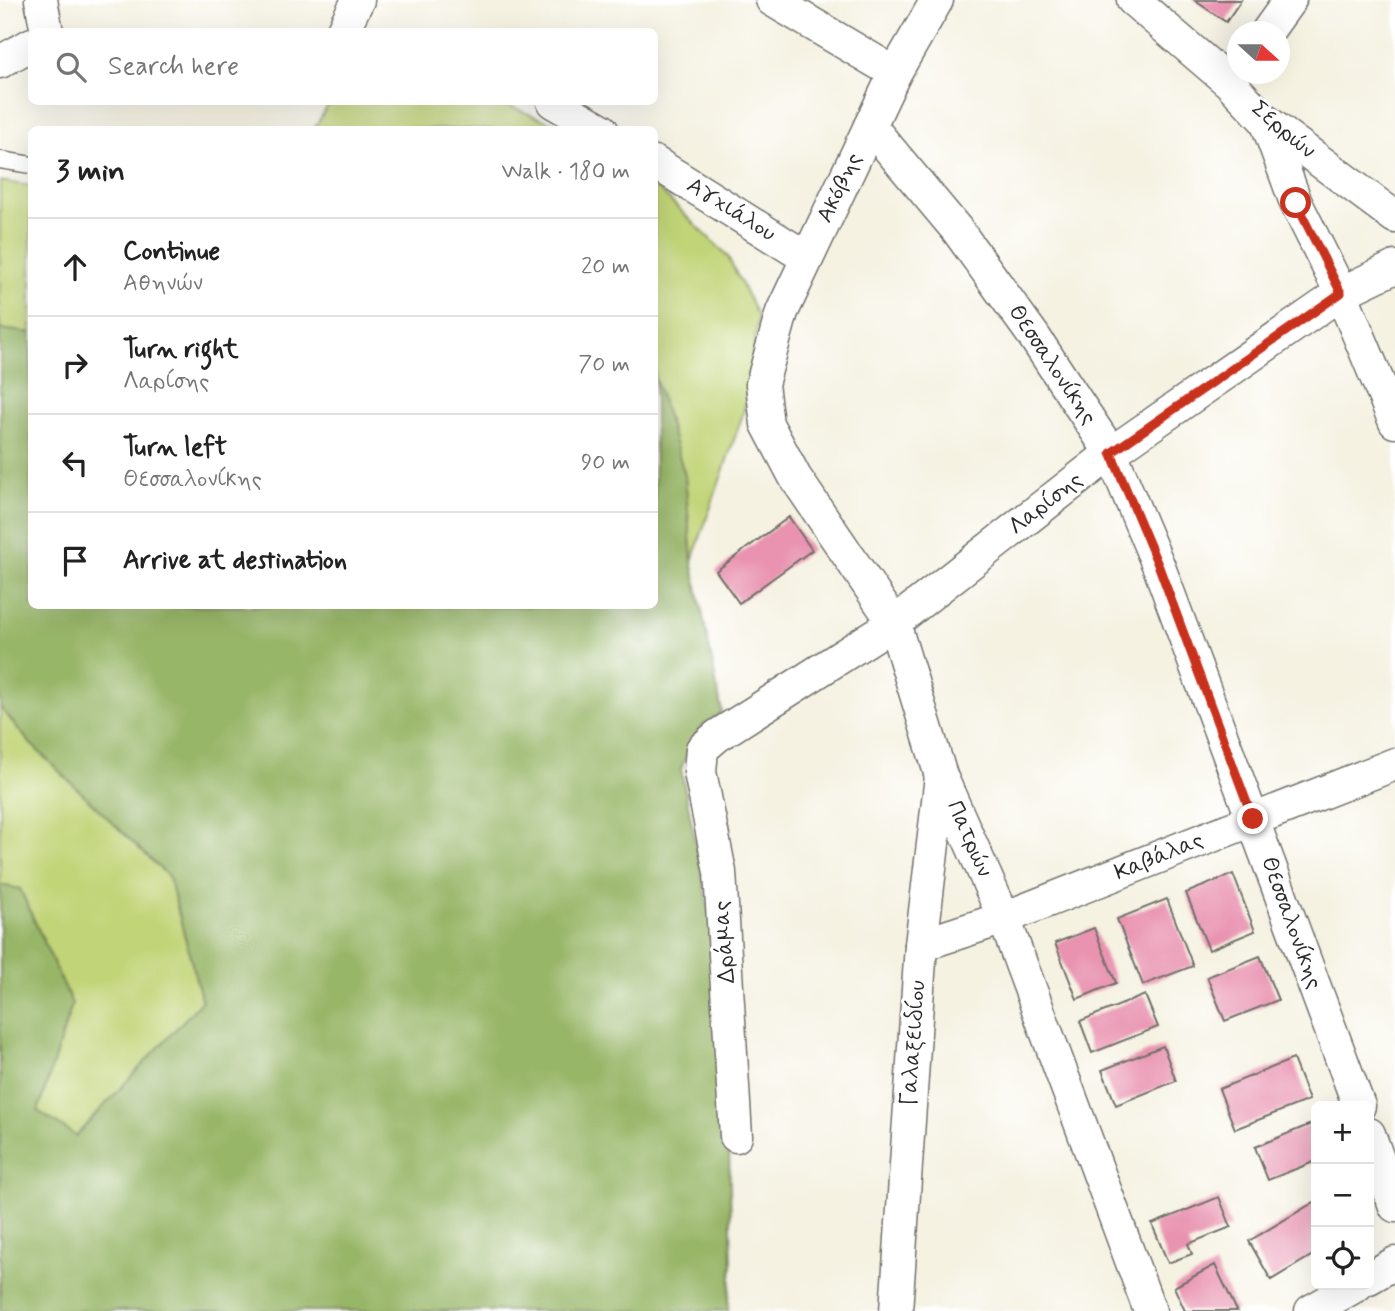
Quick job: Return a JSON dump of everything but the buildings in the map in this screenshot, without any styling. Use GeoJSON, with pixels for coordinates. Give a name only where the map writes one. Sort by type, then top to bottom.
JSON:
{"type":"FeatureCollection","features":[{"type":"Feature","properties":{"kind":"street"},"geometry":{"type":"LineString","coordinates":[[41,0],[46,28]]}},
{"type":"Feature","properties":{"kind":"street"},"geometry":{"type":"LineString","coordinates":[[344,28],[358,0]]}},
{"type":"Feature","properties":{"kind":"street"},"geometry":{"type":"LineString","coordinates":[[772,0],[895,73]]}},
{"type":"Feature","properties":{"kind":"street","name":"Ακόβης"},"geometry":{"type":"LineString","coordinates":[[762,384],[782,312],[895,73],[937,0]]}},
{"type":"Feature","properties":{"kind":"street","name":"Σερρών"},"geometry":{"type":"LineString","coordinates":[[1133,0],[1177,37],[1227,73]]}},
{"type":"Feature","properties":{"kind":"street"},"geometry":{"type":"LineString","coordinates":[[1275,21],[1290,0]]}},
{"type":"Feature","properties":{"kind":"street"},"geometry":{"type":"LineString","coordinates":[[0,62],[28,46]]}},
{"type":"Feature","properties":{"kind":"street","name":"Σερρών"},"geometry":{"type":"LineString","coordinates":[[1238,84],[1266,121],[1395,217]]}},
{"type":"Feature","properties":{"kind":"street"},"geometry":{"type":"LineString","coordinates":[[558,105],[595,126]]}},
{"type":"Feature","properties":{"kind":"street"},"geometry":{"type":"LineString","coordinates":[[1266,121],[1296,203],[1341,293],[1395,422]]}},
{"type":"Feature","properties":{"kind":"street","name":"Θεσσαλονίκης"},"geometry":{"type":"LineString","coordinates":[[870,126],[958,231],[1033,335],[1111,453],[1159,567],[1357,1101]]}},
{"type":"Feature","properties":{"kind":"street","name":"Αγχιάλου"},"geometry":{"type":"LineString","coordinates":[[658,165],[807,258]]}},
{"type":"Feature","properties":{"kind":"street","name":"Λαρίσης"},"geometry":{"type":"LineString","coordinates":[[702,749],[717,736],[894,623],[1111,453],[1341,293],[1395,267]]}},
{"type":"Feature","properties":{"kind":"street","name":"Πατρών"},"geometry":{"type":"LineString","coordinates":[[762,384],[767,424],[795,477],[894,623],[942,776],[1004,918],[1150,1311]]}},
{"type":"Feature","properties":{"kind":"street","name":"Δράμας"},"geometry":{"type":"LineString","coordinates":[[702,749],[700,772],[720,872],[736,1136]]}},
{"type":"Feature","properties":{"kind":"street","name":"Καβάλας"},"geometry":{"type":"LineString","coordinates":[[921,945],[1004,918],[1395,764]]}},
{"type":"Feature","properties":{"kind":"street","name":"Γαλαξειδίου"},"geometry":{"type":"LineString","coordinates":[[896,1311],[921,945],[932,831],[942,776]]}},
{"type":"Feature","properties":{"kind":"street"},"geometry":{"type":"LineString","coordinates":[[1374,1148],[1395,1206]]}},
{"type":"Feature","properties":{"kind":"street"},"geometry":{"type":"LineString","coordinates":[[1374,1275],[1395,1264]]}},
{"type":"Feature","properties":{"kind":"street"},"geometry":{"type":"LineString","coordinates":[[1311,1311],[1348,1290]]}},
{"type":"Feature","properties":{"kind":"lane"},"geometry":{"type":"LineString","coordinates":[[0,160],[28,164]]}},
{"type":"Feature","properties":{"kind":"green space"},"geometry":{"type":"Polygon","coordinates":[[[328,105],[506,105],[560,126],[316,126],[328,105]]]}},
{"type":"Feature","properties":{"kind":"green space"},"geometry":{"type":"Polygon","coordinates":[[[0,181],[28,186],[28,333],[0,329],[0,181]]]}},
{"type":"Feature","properties":{"kind":"green space"},"geometry":{"type":"Polygon","coordinates":[[[658,189],[727,255],[758,317],[744,411],[692,561],[685,476],[658,388],[658,189]]]}},
{"type":"Feature","properties":{"kind":"green space"},"geometry":{"type":"Polygon","coordinates":[[[0,329],[28,333],[28,609],[658,609],[658,388],[685,476],[692,561],[722,712],[698,730],[681,769],[725,992],[732,1266],[728,1311],[0,1311],[0,885],[20,889],[72,1004],[38,1111],[76,1136],[202,1001],[169,877],[30,743],[0,707],[0,329]]]}},
{"type":"Feature","properties":{"kind":"green space"},"geometry":{"type":"Polygon","coordinates":[[[0,707],[30,743],[169,877],[202,1001],[76,1136],[38,1111],[72,1004],[20,889],[0,885],[0,707]]]}},
{"type":"Feature","properties":{"kind":"route"},"geometry":{"type":"LineString","coordinates":[[1253,819],[1159,567],[1111,453],[1341,293],[1296,203]]}}]}
